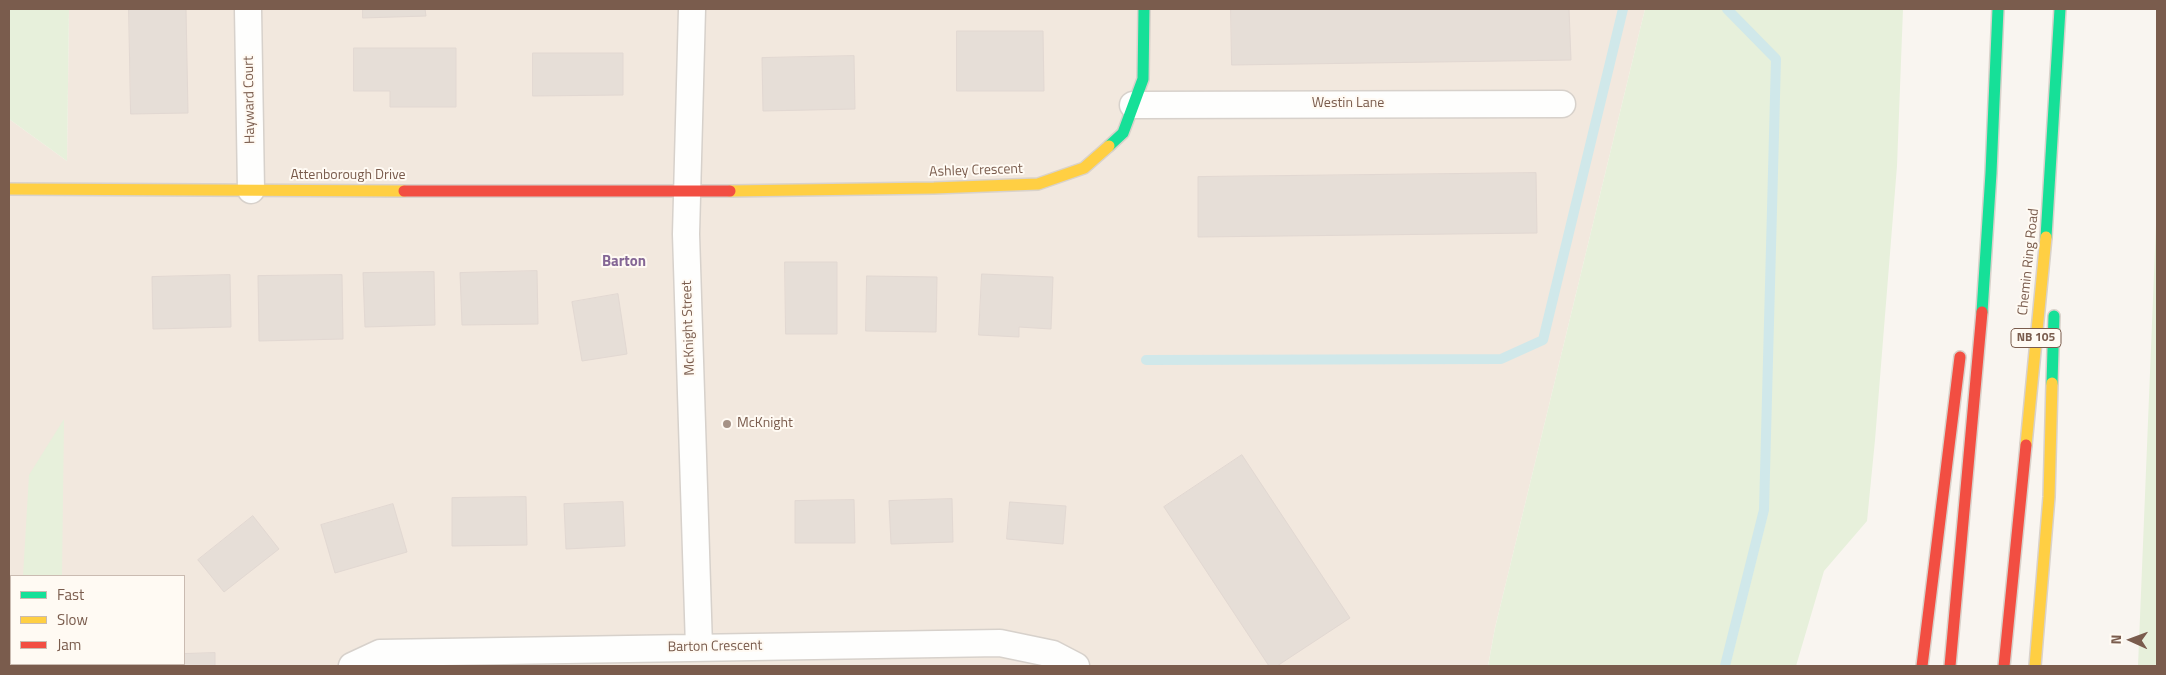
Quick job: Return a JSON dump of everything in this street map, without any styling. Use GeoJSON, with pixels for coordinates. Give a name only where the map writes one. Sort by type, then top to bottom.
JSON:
{"type":"FeatureCollection","features":[{"type":"Feature","properties":{"kind":"main road","name":"Ashley Crescent"},"geometry":{"type":"LineString","coordinates":[[686,192],[1038,184],[1084,168],[1123,133],[1143,78],[1144,9]]}},
{"type":"Feature","properties":{"kind":"main road"},"geometry":{"type":"LineString","coordinates":[[1950,666],[1967,496],[1995,124],[1998,9]]}},
{"type":"Feature","properties":{"kind":"main road","name":"Chemin Ring Road"},"geometry":{"type":"LineString","coordinates":[[2004,666],[2049,205],[2060,9]]}},
{"type":"Feature","properties":{"kind":"main road"},"geometry":{"type":"LineString","coordinates":[[1975,242],[1995,124]]}},
{"type":"Feature","properties":{"kind":"main road","name":"Attenborough Drive"},"geometry":{"type":"LineString","coordinates":[[9,189],[686,192]]}},
{"type":"Feature","properties":{"kind":"main road"},"geometry":{"type":"LineString","coordinates":[[2035,666],[2049,497],[2055,330],[2049,205]]}},
{"type":"Feature","properties":{"kind":"main road"},"geometry":{"type":"LineString","coordinates":[[1922,666],[1961,350]]}},
{"type":"Feature","properties":{"kind":"street","name":"Hayward Court"},"geometry":{"type":"LineString","coordinates":[[248,9],[251,190]]}},
{"type":"Feature","properties":{"kind":"street","name":"McKnight Street"},"geometry":{"type":"LineString","coordinates":[[692,9],[686,192],[699,647]]}},
{"type":"Feature","properties":{"kind":"street","name":"Westin Lane"},"geometry":{"type":"LineString","coordinates":[[1133,105],[1562,104]]}},
{"type":"Feature","properties":{"kind":"street","name":"Barton Crescent"},"geometry":{"type":"LineString","coordinates":[[352,666],[380,654],[1000,643],[1053,654],[1076,666]]}},
{"type":"Feature","properties":{"kind":"shaded area"},"geometry":{"type":"Polygon","coordinates":[[[69,9],[1645,9],[1495,628],[1488,666],[9,666],[9,119],[67,161],[69,9]]]}},
{"type":"Feature","properties":{"kind":"green space"},"geometry":{"type":"Polygon","coordinates":[[[9,9],[69,9],[67,161],[9,119],[9,9]]]}},
{"type":"Feature","properties":{"kind":"green space"},"geometry":{"type":"Polygon","coordinates":[[[1645,9],[1903,9],[1897,166],[1867,521],[1824,571],[1796,666],[1488,666],[1495,628],[1645,9]]]}},
{"type":"Feature","properties":{"kind":"green space"},"geometry":{"type":"Polygon","coordinates":[[[2157,201],[2157,666],[2138,666],[2157,201]]]}},
{"type":"Feature","properties":{"kind":"green space"},"geometry":{"type":"Polygon","coordinates":[[[64,419],[62,575],[23,575],[29,475],[64,419]]]}},
{"type":"Feature","properties":{"kind":"building"},"geometry":{"type":"Polygon","coordinates":[[[129,9],[186,9],[188,113],[131,114],[129,9]]]}},
{"type":"Feature","properties":{"kind":"building"},"geometry":{"type":"Polygon","coordinates":[[[363,9],[425,9],[426,16],[363,18],[363,9]]]}},
{"type":"Feature","properties":{"kind":"building"},"geometry":{"type":"Polygon","coordinates":[[[1231,9],[1569,9],[1571,60],[1232,65],[1231,9]]]}},
{"type":"Feature","properties":{"kind":"building"},"geometry":{"type":"Polygon","coordinates":[[[957,31],[1043,31],[1044,91],[957,91],[957,31]]]}},
{"type":"Feature","properties":{"kind":"building"},"geometry":{"type":"Polygon","coordinates":[[[354,48],[456,48],[456,107],[390,107],[390,91],[354,91],[354,48]]]}},
{"type":"Feature","properties":{"kind":"building"},"geometry":{"type":"Polygon","coordinates":[[[533,53],[623,53],[623,95],[533,96],[533,53]]]}},
{"type":"Feature","properties":{"kind":"building"},"geometry":{"type":"Polygon","coordinates":[[[854,56],[855,109],[763,111],[762,58],[854,56]]]}},
{"type":"Feature","properties":{"kind":"building"},"geometry":{"type":"Polygon","coordinates":[[[1536,173],[1537,233],[1198,237],[1198,177],[1536,173]]]}},
{"type":"Feature","properties":{"kind":"building"},"geometry":{"type":"Polygon","coordinates":[[[785,262],[837,262],[837,334],[786,334],[785,262]]]}},
{"type":"Feature","properties":{"kind":"building"},"geometry":{"type":"Polygon","coordinates":[[[537,271],[538,324],[462,325],[460,273],[537,271]]]}},
{"type":"Feature","properties":{"kind":"building"},"geometry":{"type":"Polygon","coordinates":[[[434,272],[435,325],[365,327],[363,273],[434,272]]]}},
{"type":"Feature","properties":{"kind":"building"},"geometry":{"type":"Polygon","coordinates":[[[982,274],[1053,277],[1051,329],[1019,327],[1019,337],[979,335],[982,274]]]}},
{"type":"Feature","properties":{"kind":"building"},"geometry":{"type":"Polygon","coordinates":[[[230,275],[231,327],[153,329],[152,277],[230,275]]]}},
{"type":"Feature","properties":{"kind":"building"},"geometry":{"type":"Polygon","coordinates":[[[342,275],[343,339],[259,341],[258,276],[342,275]]]}},
{"type":"Feature","properties":{"kind":"building"},"geometry":{"type":"Polygon","coordinates":[[[867,276],[937,277],[936,332],[866,331],[867,276]]]}},
{"type":"Feature","properties":{"kind":"building"},"geometry":{"type":"Polygon","coordinates":[[[618,294],[627,354],[582,361],[572,302],[618,294]]]}},
{"type":"Feature","properties":{"kind":"building"},"geometry":{"type":"Polygon","coordinates":[[[1242,455],[1350,618],[1277,666],[1269,666],[1164,507],[1242,455]]]}},
{"type":"Feature","properties":{"kind":"building"},"geometry":{"type":"Polygon","coordinates":[[[526,497],[527,545],[452,546],[452,498],[526,497]]]}},
{"type":"Feature","properties":{"kind":"building"},"geometry":{"type":"Polygon","coordinates":[[[952,499],[953,542],[891,544],[889,501],[952,499]]]}},
{"type":"Feature","properties":{"kind":"building"},"geometry":{"type":"Polygon","coordinates":[[[854,500],[855,543],[795,543],[795,501],[854,500]]]}},
{"type":"Feature","properties":{"kind":"building"},"geometry":{"type":"Polygon","coordinates":[[[623,502],[625,546],[566,549],[564,504],[623,502]]]}},
{"type":"Feature","properties":{"kind":"building"},"geometry":{"type":"Polygon","coordinates":[[[1010,502],[1066,506],[1063,544],[1007,539],[1010,502]]]}},
{"type":"Feature","properties":{"kind":"building"},"geometry":{"type":"Polygon","coordinates":[[[393,504],[407,552],[335,573],[321,525],[393,504]]]}},
{"type":"Feature","properties":{"kind":"building"},"geometry":{"type":"Polygon","coordinates":[[[253,516],[279,549],[224,592],[198,560],[253,516]]]}},
{"type":"Feature","properties":{"kind":"building"},"geometry":{"type":"Polygon","coordinates":[[[215,653],[215,666],[171,666],[185,665],[185,654],[215,653]]]}},
{"type":"Feature","properties":{"kind":"waterway"},"geometry":{"type":"LineString","coordinates":[[1146,360],[1501,359],[1543,340],[1623,9]]}},
{"type":"Feature","properties":{"kind":"waterway"},"geometry":{"type":"LineString","coordinates":[[1725,666],[1764,510],[1776,59],[1727,9]]}},
{"type":"Feature","properties":{"kind":"traffic: fast"},"geometry":{"type":"LineString","coordinates":[[1109,146],[1123,133],[1143,79],[1144,9]]}},
{"type":"Feature","properties":{"kind":"traffic: fast"},"geometry":{"type":"LineString","coordinates":[[1982,312],[1991,173],[1998,9]]}},
{"type":"Feature","properties":{"kind":"traffic: fast"},"geometry":{"type":"LineString","coordinates":[[2046,237],[2060,9]]}},
{"type":"Feature","properties":{"kind":"traffic: fast"},"geometry":{"type":"LineString","coordinates":[[2052,383],[2054,316]]}},
{"type":"Feature","properties":{"kind":"traffic: slow"},"geometry":{"type":"LineString","coordinates":[[730,191],[934,188],[1038,184],[1084,168],[1109,146]]}},
{"type":"Feature","properties":{"kind":"traffic: slow"},"geometry":{"type":"LineString","coordinates":[[9,189],[404,191]]}},
{"type":"Feature","properties":{"kind":"traffic: slow"},"geometry":{"type":"LineString","coordinates":[[2026,445],[2046,237]]}},
{"type":"Feature","properties":{"kind":"traffic: slow"},"geometry":{"type":"LineString","coordinates":[[2035,666],[2049,497],[2052,383]]}},
{"type":"Feature","properties":{"kind":"traffic: jam"},"geometry":{"type":"LineString","coordinates":[[404,191],[730,191]]}},
{"type":"Feature","properties":{"kind":"traffic: jam"},"geometry":{"type":"LineString","coordinates":[[1950,666],[1982,312]]}},
{"type":"Feature","properties":{"kind":"traffic: jam"},"geometry":{"type":"LineString","coordinates":[[1922,666],[1960,357]]}},
{"type":"Feature","properties":{"kind":"traffic: jam"},"geometry":{"type":"LineString","coordinates":[[2004,666],[2026,445]]}},
{"type":"Feature","properties":{"kind":"place","name":"McKnight"},"geometry":{"type":"Point","coordinates":[727,424]}},
{"type":"Feature","properties":{"kind":"district","name":"Barton"},"geometry":{"type":"Point","coordinates":[624,262]}}]}
